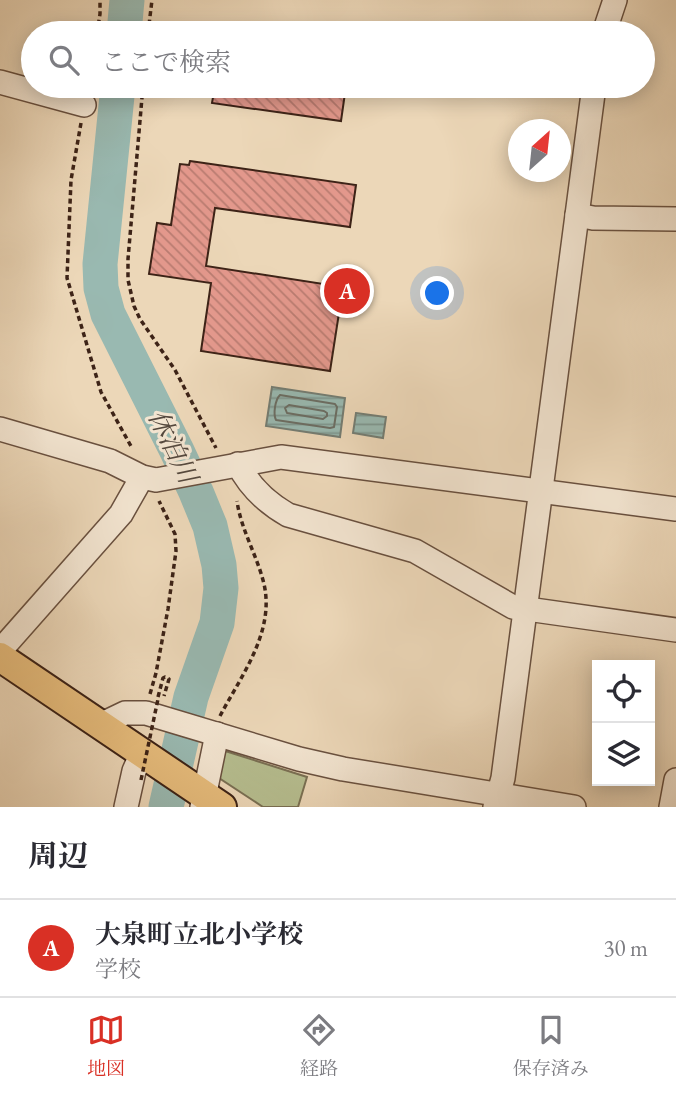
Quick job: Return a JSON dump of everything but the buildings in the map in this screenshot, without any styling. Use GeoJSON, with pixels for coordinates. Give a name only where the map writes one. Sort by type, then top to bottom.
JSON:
{"type":"FeatureCollection","features":[{"type":"Feature","properties":{"kind":"main road"},"geometry":{"type":"LineString","coordinates":[[0,657],[100,725],[144,763],[206,800]]}},
{"type":"Feature","properties":{"kind":"street"},"geometry":{"type":"LineString","coordinates":[[607,21],[615,0]]}},
{"type":"Feature","properties":{"kind":"street"},"geometry":{"type":"LineString","coordinates":[[0,82],[21,88]]}},
{"type":"Feature","properties":{"kind":"street"},"geometry":{"type":"LineString","coordinates":[[58,98],[84,105]]}},
{"type":"Feature","properties":{"kind":"street"},"geometry":{"type":"LineString","coordinates":[[497,801],[503,778],[592,98]]}},
{"type":"Feature","properties":{"kind":"street"},"geometry":{"type":"LineString","coordinates":[[577,215],[593,218],[676,219]]}},
{"type":"Feature","properties":{"kind":"street"},"geometry":{"type":"LineString","coordinates":[[0,429],[110,461],[149,479],[222,463],[281,457],[676,509]]}},
{"type":"Feature","properties":{"kind":"street"},"geometry":{"type":"LineString","coordinates":[[222,463],[246,479],[275,508],[288,515],[415,551],[506,604],[524,609],[676,630]]}},
{"type":"Feature","properties":{"kind":"street"},"geometry":{"type":"LineString","coordinates":[[0,651],[149,479]]}},
{"type":"Feature","properties":{"kind":"street"},"geometry":{"type":"LineString","coordinates":[[100,725],[125,713],[155,710],[299,759],[497,801],[574,807]]}},
{"type":"Feature","properties":{"kind":"street"},"geometry":{"type":"LineString","coordinates":[[206,800],[214,729]]}},
{"type":"Feature","properties":{"kind":"street"},"geometry":{"type":"LineString","coordinates":[[126,807],[134,771],[144,763]]}},
{"type":"Feature","properties":{"kind":"street"},"geometry":{"type":"LineString","coordinates":[[671,807],[676,780]]}},
{"type":"Feature","properties":{"kind":"path"},"geometry":{"type":"LineString","coordinates":[[99,21],[100,0]]}},
{"type":"Feature","properties":{"kind":"path"},"geometry":{"type":"LineString","coordinates":[[149,21],[152,0]]}},
{"type":"Feature","properties":{"kind":"path"},"geometry":{"type":"LineString","coordinates":[[142,98],[128,280],[140,319],[174,370],[222,463]]}},
{"type":"Feature","properties":{"kind":"path"},"geometry":{"type":"LineString","coordinates":[[84,105],[71,180],[67,278],[101,392],[149,479],[175,534],[176,551],[156,673],[155,710]]}},
{"type":"Feature","properties":{"kind":"path"},"geometry":{"type":"LineString","coordinates":[[214,729],[257,648],[265,614],[264,586],[239,517],[236,495]]}},
{"type":"Feature","properties":{"kind":"path"},"geometry":{"type":"LineString","coordinates":[[144,763],[158,699],[163,678],[165,677],[169,679],[155,710]]}},
{"type":"Feature","properties":{"kind":"green space"},"geometry":{"type":"Polygon","coordinates":[[[222,750],[307,777],[298,807],[263,807],[216,776],[222,750]]]}},
{"type":"Feature","properties":{"kind":"water"},"geometry":{"type":"Polygon","coordinates":[[[272,387],[345,398],[340,437],[266,426],[272,387]]]}},
{"type":"Feature","properties":{"kind":"water"},"geometry":{"type":"Polygon","coordinates":[[[356,413],[386,417],[383,438],[353,433],[356,413]]]}},
{"type":"Feature","properties":{"kind":"waterway","name":"休泊川"},"geometry":{"type":"LineString","coordinates":[[125,21],[127,0]]}},
{"type":"Feature","properties":{"kind":"waterway","name":"休泊川"},"geometry":{"type":"LineString","coordinates":[[117,98],[100,264],[101,288],[108,314],[177,451],[210,526],[221,588],[217,623],[191,697],[166,807]]}},
{"type":"Feature","properties":{"kind":"place","name":"大泉町立北小学校"},"geometry":{"type":"Point","coordinates":[347,291]}}]}
